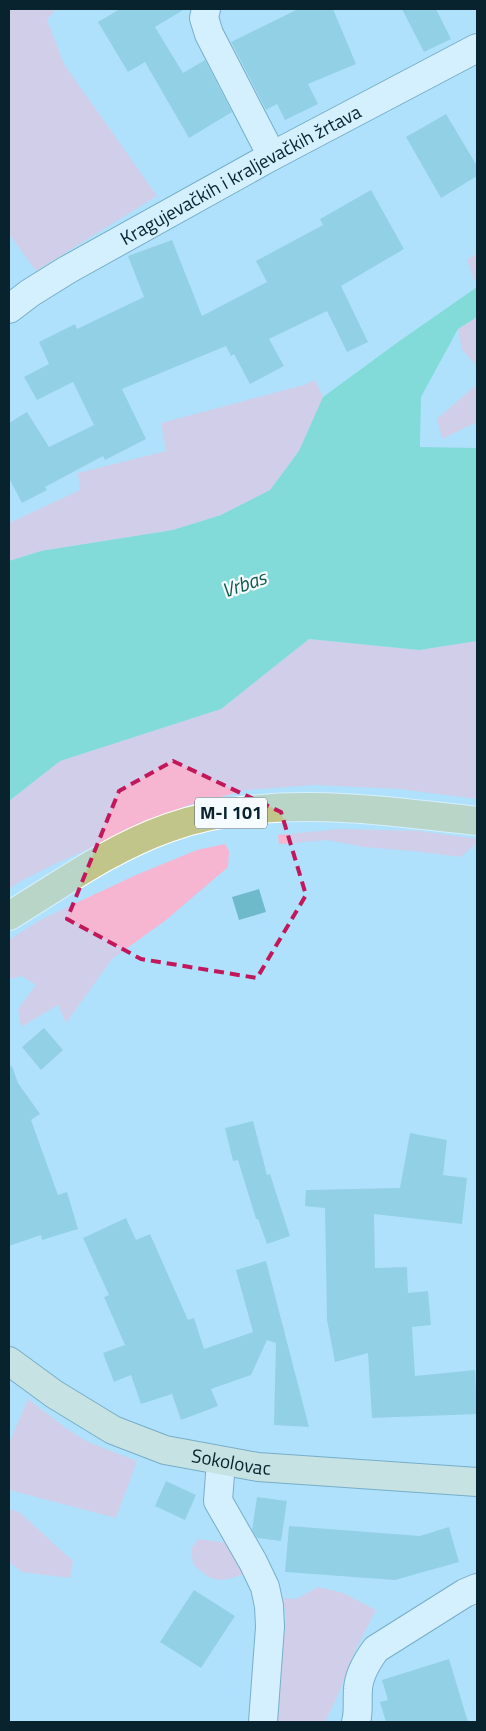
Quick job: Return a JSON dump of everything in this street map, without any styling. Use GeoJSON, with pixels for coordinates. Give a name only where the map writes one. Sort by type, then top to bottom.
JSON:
{"type":"FeatureCollection","features":[{"type":"Feature","properties":{"kind":"main road","name":"M-I 101"},"geometry":{"type":"LineString","coordinates":[[9,916],[73,876],[146,837],[169,828],[213,816],[282,808],[339,808],[477,821]]}},
{"type":"Feature","properties":{"kind":"main road","name":"Sokolovac"},"geometry":{"type":"LineString","coordinates":[[9,1361],[54,1394],[113,1430],[165,1450],[258,1467],[477,1482]]}},
{"type":"Feature","properties":{"kind":"street"},"geometry":{"type":"LineString","coordinates":[[206,9],[204,18],[209,34],[272,156]]}},
{"type":"Feature","properties":{"kind":"street","name":"Kragujevačkih i kraljevačkih žrtava"},"geometry":{"type":"LineString","coordinates":[[9,309],[30,293],[67,270],[272,156],[477,48]]}},
{"type":"Feature","properties":{"kind":"street"},"geometry":{"type":"LineString","coordinates":[[221,1461],[218,1501],[253,1562],[265,1587],[269,1606],[270,1627],[263,1722]]}},
{"type":"Feature","properties":{"kind":"street"},"geometry":{"type":"LineString","coordinates":[[356,1722],[358,1687],[362,1672],[367,1660],[376,1649],[465,1593],[477,1588]]}},
{"type":"Feature","properties":{"kind":"highlighted area"},"geometry":{"type":"Polygon","coordinates":[[[173,761],[281,812],[306,895],[257,978],[141,959],[67,919],[119,791],[173,761]]]}},
{"type":"Feature","properties":{"kind":"shaded area"},"geometry":{"type":"Polygon","coordinates":[[[9,9],[56,9],[47,20],[64,64],[157,196],[36,271],[9,234],[9,9]]]}},
{"type":"Feature","properties":{"kind":"shaded area"},"geometry":{"type":"Polygon","coordinates":[[[477,253],[477,287],[467,260],[477,253]]]}},
{"type":"Feature","properties":{"kind":"shaded area"},"geometry":{"type":"Polygon","coordinates":[[[477,317],[477,384],[475,364],[462,350],[458,329],[477,317]]]}},
{"type":"Feature","properties":{"kind":"shaded area"},"geometry":{"type":"Polygon","coordinates":[[[315,380],[323,397],[299,451],[270,490],[221,515],[173,530],[41,551],[9,561],[9,523],[80,490],[78,473],[166,451],[161,423],[304,385],[315,380]]]}},
{"type":"Feature","properties":{"kind":"shaded area"},"geometry":{"type":"Polygon","coordinates":[[[477,384],[477,422],[442,439],[437,419],[477,384]]]}},
{"type":"Feature","properties":{"kind":"shaded area"},"geometry":{"type":"Polygon","coordinates":[[[309,639],[419,650],[477,641],[477,799],[400,789],[314,785],[247,790],[186,806],[57,863],[9,889],[9,801],[60,761],[221,709],[309,639]]]}},
{"type":"Feature","properties":{"kind":"shaded area"},"geometry":{"type":"Polygon","coordinates":[[[341,829],[419,831],[477,839],[477,843],[461,857],[363,847],[328,840],[279,844],[278,835],[341,829]]]}},
{"type":"Feature","properties":{"kind":"shaded area"},"geometry":{"type":"Polygon","coordinates":[[[225,844],[229,851],[228,867],[166,920],[112,959],[66,1023],[58,1005],[21,1027],[18,1009],[36,985],[22,976],[9,979],[9,940],[42,919],[136,875],[197,850],[225,844]]]}},
{"type":"Feature","properties":{"kind":"shaded area"},"geometry":{"type":"Polygon","coordinates":[[[28,1399],[67,1429],[88,1442],[137,1461],[116,1518],[9,1490],[9,1443],[28,1399]]]}},
{"type":"Feature","properties":{"kind":"shaded area"},"geometry":{"type":"Polygon","coordinates":[[[9,1509],[19,1512],[73,1561],[70,1578],[22,1572],[9,1562],[9,1509]]]}},
{"type":"Feature","properties":{"kind":"shaded area"},"geometry":{"type":"Polygon","coordinates":[[[198,1539],[228,1543],[237,1547],[242,1575],[221,1580],[210,1578],[199,1570],[193,1564],[191,1549],[198,1539]]]}},
{"type":"Feature","properties":{"kind":"shaded area"},"geometry":{"type":"Polygon","coordinates":[[[318,1587],[343,1593],[376,1610],[354,1653],[338,1695],[325,1722],[277,1722],[278,1681],[286,1617],[283,1598],[296,1599],[318,1587]]]}},
{"type":"Feature","properties":{"kind":"water","name":"Vrbas"},"geometry":{"type":"Polygon","coordinates":[[[477,287],[477,317],[458,329],[421,397],[420,447],[477,448],[477,641],[419,650],[309,639],[221,709],[60,761],[9,801],[9,561],[41,551],[173,530],[221,515],[270,490],[299,451],[323,397],[477,287]]]}},
{"type":"Feature","properties":{"kind":"building"},"geometry":{"type":"Polygon","coordinates":[[[120,9],[185,9],[155,27],[183,73],[205,60],[232,112],[189,138],[145,62],[128,72],[98,22],[120,9]]]}},
{"type":"Feature","properties":{"kind":"building"},"geometry":{"type":"Polygon","coordinates":[[[298,9],[333,9],[356,64],[308,84],[318,104],[285,120],[277,104],[266,110],[231,42],[298,9]]]}},
{"type":"Feature","properties":{"kind":"building"},"geometry":{"type":"Polygon","coordinates":[[[402,9],[436,9],[451,39],[424,52],[402,9]]]}},
{"type":"Feature","properties":{"kind":"building"},"geometry":{"type":"Polygon","coordinates":[[[446,114],[477,166],[477,176],[441,198],[406,137],[446,114]]]}},
{"type":"Feature","properties":{"kind":"building"},"geometry":{"type":"Polygon","coordinates":[[[371,190],[404,249],[341,286],[368,342],[347,352],[327,311],[269,339],[284,366],[250,384],[234,354],[231,356],[226,346],[122,389],[146,439],[105,460],[103,456],[45,487],[47,490],[22,503],[9,478],[9,423],[27,412],[49,447],[94,425],[73,382],[37,400],[24,377],[49,364],[39,342],[75,324],[77,329],[144,297],[128,256],[172,240],[202,316],[267,282],[256,261],[323,225],[320,219],[371,190]]]}},
{"type":"Feature","properties":{"kind":"building"},"geometry":{"type":"Polygon","coordinates":[[[259,889],[266,912],[239,920],[232,897],[259,889]]]}},
{"type":"Feature","properties":{"kind":"building"},"geometry":{"type":"Polygon","coordinates":[[[44,1028],[63,1050],[41,1070],[22,1047],[44,1028]]]}},
{"type":"Feature","properties":{"kind":"building"},"geometry":{"type":"Polygon","coordinates":[[[12,1066],[18,1083],[40,1114],[31,1120],[58,1195],[67,1192],[78,1229],[42,1240],[41,1235],[9,1246],[9,1067],[12,1066]]]}},
{"type":"Feature","properties":{"kind":"building"},"geometry":{"type":"Polygon","coordinates":[[[253,1121],[267,1175],[270,1174],[290,1236],[267,1244],[258,1219],[256,1219],[238,1160],[233,1161],[225,1128],[253,1121]]]}},
{"type":"Feature","properties":{"kind":"building"},"geometry":{"type":"Polygon","coordinates":[[[410,1133],[447,1140],[443,1175],[467,1178],[462,1224],[374,1214],[375,1268],[407,1267],[408,1293],[428,1291],[431,1325],[412,1327],[415,1376],[475,1370],[477,1414],[372,1418],[368,1353],[335,1362],[327,1320],[325,1208],[305,1206],[306,1190],[400,1188],[410,1133]]]}},
{"type":"Feature","properties":{"kind":"building"},"geometry":{"type":"Polygon","coordinates":[[[126,1218],[136,1240],[150,1234],[188,1320],[194,1318],[204,1349],[253,1332],[236,1270],[266,1261],[309,1427],[274,1425],[276,1343],[267,1340],[251,1375],[211,1389],[218,1406],[181,1420],[172,1394],[141,1404],[131,1375],[114,1382],[103,1353],[125,1345],[104,1297],[109,1295],[83,1238],[126,1218]]]}},
{"type":"Feature","properties":{"kind":"building"},"geometry":{"type":"Polygon","coordinates":[[[166,1481],[196,1495],[185,1520],[155,1506],[166,1481]]]}},
{"type":"Feature","properties":{"kind":"building"},"geometry":{"type":"Polygon","coordinates":[[[257,1497],[287,1501],[281,1541],[257,1538],[252,1530],[257,1497]]]}},
{"type":"Feature","properties":{"kind":"building"},"geometry":{"type":"Polygon","coordinates":[[[289,1526],[420,1536],[449,1527],[459,1562],[395,1580],[285,1572],[289,1526]]]}},
{"type":"Feature","properties":{"kind":"building"},"geometry":{"type":"Polygon","coordinates":[[[194,1590],[235,1616],[201,1668],[160,1642],[194,1590]]]}},
{"type":"Feature","properties":{"kind":"building"},"geometry":{"type":"Polygon","coordinates":[[[449,1659],[468,1722],[386,1722],[380,1702],[388,1700],[382,1680],[449,1659]]]}}]}
